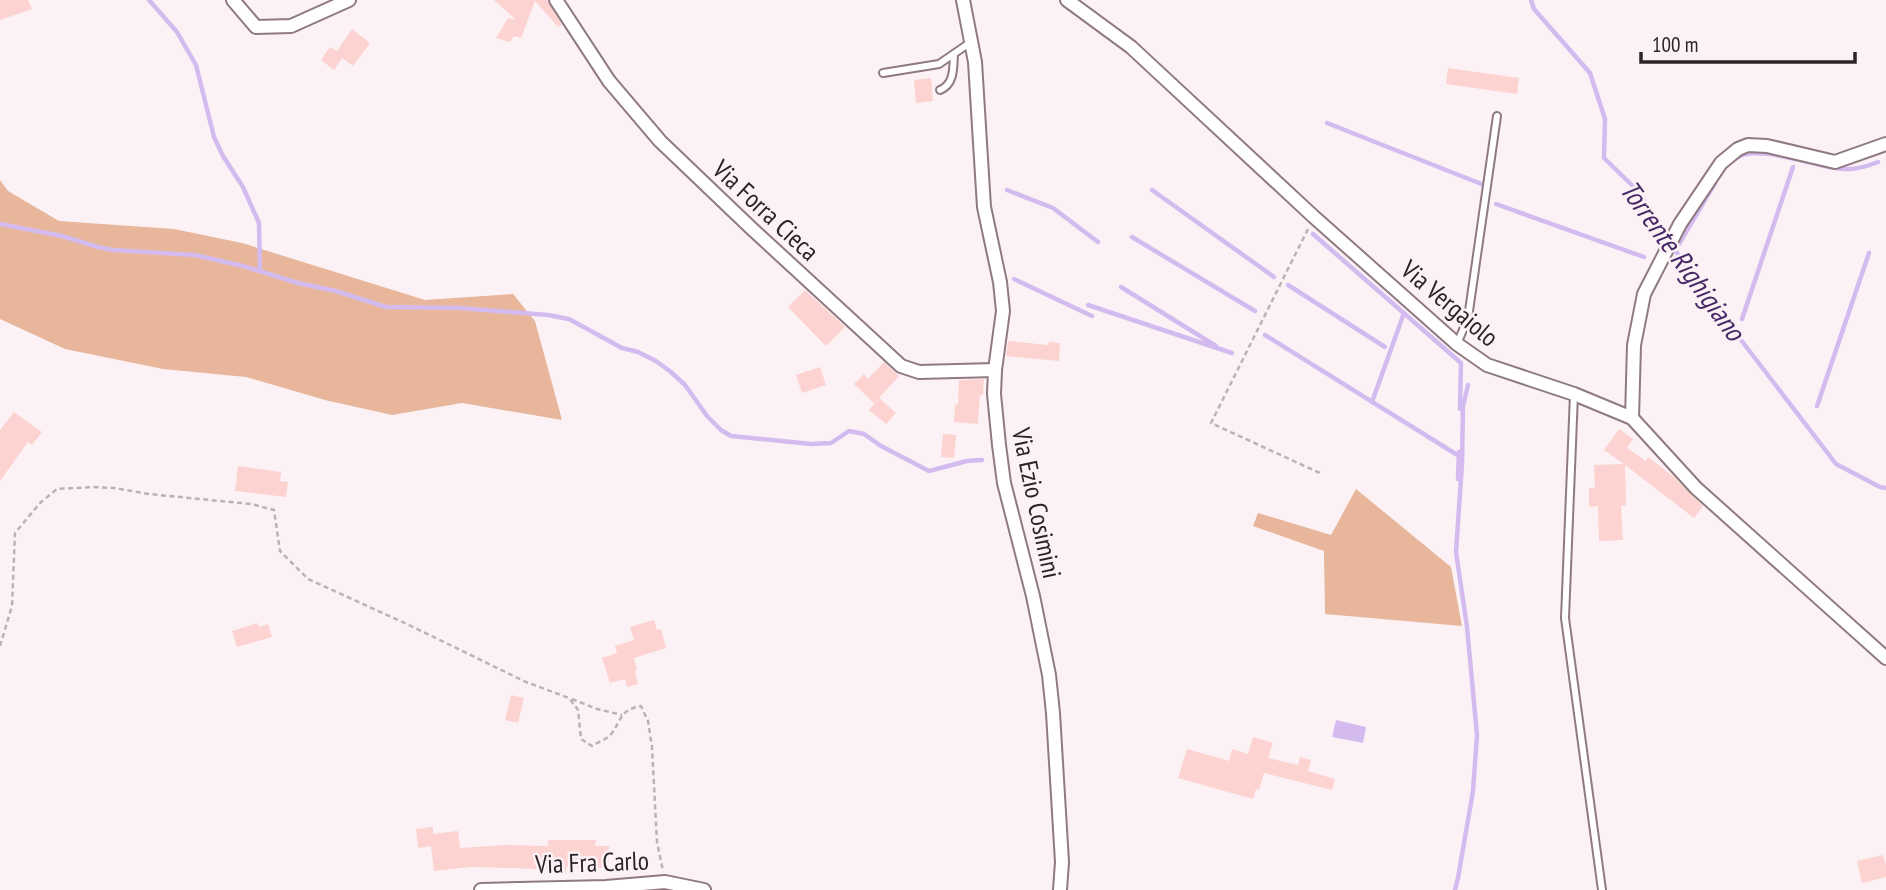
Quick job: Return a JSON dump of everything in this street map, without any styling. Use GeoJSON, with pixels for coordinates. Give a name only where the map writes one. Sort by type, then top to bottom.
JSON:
{"type":"FeatureCollection","features":[{"type":"Feature","properties":{"kind":"street"},"geometry":{"type":"LineString","coordinates":[[233,0],[256,26],[291,26],[349,0]]}},
{"type":"Feature","properties":{"kind":"street","name":"Via Forra Cieca"},"geometry":{"type":"LineString","coordinates":[[556,0],[609,81],[660,141],[901,366],[919,372],[995,370]]}},
{"type":"Feature","properties":{"kind":"street","name":"Via Ezio Cosimini"},"geometry":{"type":"LineString","coordinates":[[963,0],[975,62],[984,207],[1000,282],[1003,311],[995,370],[1004,483],[1033,596],[1050,688],[1062,862],[1059,890]]}},
{"type":"Feature","properties":{"kind":"street","name":"Via Vergaiolo"},"geometry":{"type":"LineString","coordinates":[[1067,0],[1131,47],[1314,217],[1457,344],[1487,365],[1574,394],[1632,418],[1696,488],[1886,658]]}},
{"type":"Feature","properties":{"kind":"street"},"geometry":{"type":"LineString","coordinates":[[1632,418],[1634,345],[1644,294],[1679,224],[1721,163],[1738,149],[1748,145],[1768,146],[1835,162],[1886,144]]}},
{"type":"Feature","properties":{"kind":"street","name":"Via Fra Carlo"},"geometry":{"type":"LineString","coordinates":[[481,890],[606,887],[665,882],[704,890]]}},
{"type":"Feature","properties":{"kind":"lane"},"geometry":{"type":"LineString","coordinates":[[883,74],[939,64],[971,42]]}},
{"type":"Feature","properties":{"kind":"lane"},"geometry":{"type":"LineString","coordinates":[[940,90],[950,83],[954,54]]}},
{"type":"Feature","properties":{"kind":"lane"},"geometry":{"type":"LineString","coordinates":[[1457,344],[1468,318],[1497,116]]}},
{"type":"Feature","properties":{"kind":"lane"},"geometry":{"type":"LineString","coordinates":[[1574,394],[1565,618],[1602,890]]}},
{"type":"Feature","properties":{"kind":"path"},"geometry":{"type":"LineString","coordinates":[[1314,217],[1211,423],[1322,474]]}},
{"type":"Feature","properties":{"kind":"path"},"geometry":{"type":"LineString","coordinates":[[0,646],[12,606],[15,533],[40,503],[57,489],[114,488],[274,510],[280,551],[307,579],[526,682],[597,709],[622,715]]}},
{"type":"Feature","properties":{"kind":"path"},"geometry":{"type":"LineString","coordinates":[[569,698],[578,710],[581,739],[592,746],[610,736],[622,715],[632,708],[640,706],[648,721],[657,842],[665,882]]}},
{"type":"Feature","properties":{"kind":"shaded area"},"geometry":{"type":"Polygon","coordinates":[[[0,180],[8,191],[59,221],[174,229],[242,243],[425,300],[513,294],[535,321],[562,420],[462,403],[392,415],[325,400],[246,377],[163,369],[65,349],[0,319],[0,180]]]}},
{"type":"Feature","properties":{"kind":"shaded area"},"geometry":{"type":"Polygon","coordinates":[[[1356,489],[1451,567],[1462,626],[1325,614],[1324,551],[1253,526],[1258,513],[1331,535],[1356,489]]]}},
{"type":"Feature","properties":{"kind":"shaded area"},"geometry":{"type":"Polygon","coordinates":[[[1336,720],[1366,727],[1363,743],[1332,737],[1336,720]]]}},
{"type":"Feature","properties":{"kind":"building"},"geometry":{"type":"Polygon","coordinates":[[[0,0],[28,0],[32,9],[0,20],[0,0]]]}},
{"type":"Feature","properties":{"kind":"building"},"geometry":{"type":"Polygon","coordinates":[[[494,0],[547,0],[562,25],[558,27],[535,1],[521,38],[514,36],[510,42],[496,38],[508,18],[516,20],[494,0]]]}},
{"type":"Feature","properties":{"kind":"building"},"geometry":{"type":"Polygon","coordinates":[[[352,29],[370,43],[353,66],[342,58],[334,70],[321,60],[330,47],[337,51],[352,29]]]}},
{"type":"Feature","properties":{"kind":"building"},"geometry":{"type":"Polygon","coordinates":[[[1448,68],[1519,78],[1517,94],[1446,84],[1448,68]]]}},
{"type":"Feature","properties":{"kind":"building"},"geometry":{"type":"Polygon","coordinates":[[[931,78],[933,101],[916,103],[914,80],[931,78]]]}},
{"type":"Feature","properties":{"kind":"building"},"geometry":{"type":"Polygon","coordinates":[[[805,290],[845,327],[826,346],[788,307],[805,290]]]}},
{"type":"Feature","properties":{"kind":"building"},"geometry":{"type":"Polygon","coordinates":[[[1008,341],[1048,345],[1049,342],[1060,343],[1059,361],[1006,356],[1008,341]]]}},
{"type":"Feature","properties":{"kind":"building"},"geometry":{"type":"Polygon","coordinates":[[[884,362],[899,376],[879,398],[896,413],[886,424],[869,410],[878,399],[874,403],[854,384],[864,374],[868,379],[884,362]]]}},
{"type":"Feature","properties":{"kind":"building"},"geometry":{"type":"Polygon","coordinates":[[[820,367],[826,385],[802,393],[796,375],[820,367]]]}},
{"type":"Feature","properties":{"kind":"building"},"geometry":{"type":"Polygon","coordinates":[[[984,379],[978,424],[954,422],[959,380],[984,379]]]}},
{"type":"Feature","properties":{"kind":"building"},"geometry":{"type":"Polygon","coordinates":[[[14,412],[42,432],[32,445],[28,442],[0,481],[0,430],[14,412]]]}},
{"type":"Feature","properties":{"kind":"building"},"geometry":{"type":"Polygon","coordinates":[[[1619,429],[1633,439],[1627,448],[1646,461],[1648,457],[1673,476],[1703,506],[1694,518],[1625,465],[1626,505],[1621,506],[1623,540],[1599,541],[1598,506],[1589,507],[1589,488],[1595,488],[1594,465],[1624,464],[1604,450],[1619,429]]]}},
{"type":"Feature","properties":{"kind":"building"},"geometry":{"type":"Polygon","coordinates":[[[943,434],[956,435],[954,458],[941,457],[943,434]]]}},
{"type":"Feature","properties":{"kind":"building"},"geometry":{"type":"Polygon","coordinates":[[[238,466],[281,472],[280,481],[288,482],[286,497],[235,491],[238,466]]]}},
{"type":"Feature","properties":{"kind":"building"},"geometry":{"type":"Polygon","coordinates":[[[654,620],[657,630],[661,629],[666,648],[634,658],[638,684],[627,687],[625,679],[610,683],[602,658],[617,653],[615,646],[634,640],[630,627],[654,620]]]}},
{"type":"Feature","properties":{"kind":"building"},"geometry":{"type":"Polygon","coordinates":[[[258,623],[259,627],[268,624],[272,637],[237,647],[232,631],[258,623]]]}},
{"type":"Feature","properties":{"kind":"building"},"geometry":{"type":"Polygon","coordinates":[[[511,695],[524,698],[518,723],[505,720],[511,695]]]}},
{"type":"Feature","properties":{"kind":"building"},"geometry":{"type":"Polygon","coordinates":[[[1253,737],[1273,743],[1268,758],[1298,765],[1300,757],[1311,760],[1308,771],[1335,779],[1332,790],[1264,773],[1253,799],[1178,778],[1187,749],[1229,761],[1232,749],[1248,754],[1253,737]]]}},
{"type":"Feature","properties":{"kind":"building"},"geometry":{"type":"Polygon","coordinates":[[[433,827],[433,834],[458,831],[460,848],[548,846],[548,840],[596,840],[595,846],[609,846],[608,868],[566,867],[566,873],[547,873],[547,869],[471,867],[434,871],[431,846],[418,848],[416,829],[433,827]]]}},
{"type":"Feature","properties":{"kind":"building"},"geometry":{"type":"Polygon","coordinates":[[[1883,855],[1886,877],[1862,883],[1857,861],[1883,855]]]}},
{"type":"Feature","properties":{"kind":"waterway"},"geometry":{"type":"LineString","coordinates":[[149,0],[177,32],[196,65],[214,137],[243,187],[259,223],[260,271]]}},
{"type":"Feature","properties":{"kind":"waterway","name":"Torrente Righigiano"},"geometry":{"type":"LineString","coordinates":[[1531,0],[1534,9],[1590,73],[1605,119],[1604,158],[1640,193],[1653,218],[1702,289],[1836,464],[1886,488]]}},
{"type":"Feature","properties":{"kind":"waterway"},"geometry":{"type":"LineString","coordinates":[[1327,123],[1484,185]]}},
{"type":"Feature","properties":{"kind":"waterway"},"geometry":{"type":"LineString","coordinates":[[1736,158],[1759,153],[1849,169],[1878,162]]}},
{"type":"Feature","properties":{"kind":"waterway"},"geometry":{"type":"LineString","coordinates":[[1742,319],[1793,167]]}},
{"type":"Feature","properties":{"kind":"waterway"},"geometry":{"type":"LineString","coordinates":[[1679,244],[1715,183]]}},
{"type":"Feature","properties":{"kind":"waterway"},"geometry":{"type":"LineString","coordinates":[[1007,190],[1053,208],[1098,242]]}},
{"type":"Feature","properties":{"kind":"waterway"},"geometry":{"type":"LineString","coordinates":[[1152,190],[1274,277]]}},
{"type":"Feature","properties":{"kind":"waterway"},"geometry":{"type":"LineString","coordinates":[[1496,204],[1644,257]]}},
{"type":"Feature","properties":{"kind":"waterway"},"geometry":{"type":"LineString","coordinates":[[0,224],[62,236],[113,250],[195,255],[336,291],[386,307],[460,308],[569,319],[622,348],[656,361],[685,385],[707,416],[731,436],[811,444],[831,443],[849,431],[864,434],[929,471],[982,460]]}},
{"type":"Feature","properties":{"kind":"waterway"},"geometry":{"type":"LineString","coordinates":[[1313,234],[1461,363],[1460,409]]}},
{"type":"Feature","properties":{"kind":"waterway"},"geometry":{"type":"LineString","coordinates":[[1132,237],[1255,311]]}},
{"type":"Feature","properties":{"kind":"waterway"},"geometry":{"type":"LineString","coordinates":[[1817,406],[1869,253]]}},
{"type":"Feature","properties":{"kind":"waterway"},"geometry":{"type":"LineString","coordinates":[[1014,279],[1092,316]]}},
{"type":"Feature","properties":{"kind":"waterway"},"geometry":{"type":"LineString","coordinates":[[1288,285],[1385,347]]}},
{"type":"Feature","properties":{"kind":"waterway"},"geometry":{"type":"LineString","coordinates":[[1121,287],[1216,346]]}},
{"type":"Feature","properties":{"kind":"waterway"},"geometry":{"type":"LineString","coordinates":[[1088,305],[1232,353]]}},
{"type":"Feature","properties":{"kind":"waterway"},"geometry":{"type":"LineString","coordinates":[[1372,402],[1404,313]]}},
{"type":"Feature","properties":{"kind":"waterway"},"geometry":{"type":"LineString","coordinates":[[1265,335],[1459,456]]}},
{"type":"Feature","properties":{"kind":"waterway"},"geometry":{"type":"LineString","coordinates":[[1455,890],[1473,791],[1477,735],[1467,627],[1456,552],[1463,406],[1468,385]]}},
{"type":"Feature","properties":{"kind":"waterway"},"geometry":{"type":"LineString","coordinates":[[1458,479],[1459,452]]}}]}
